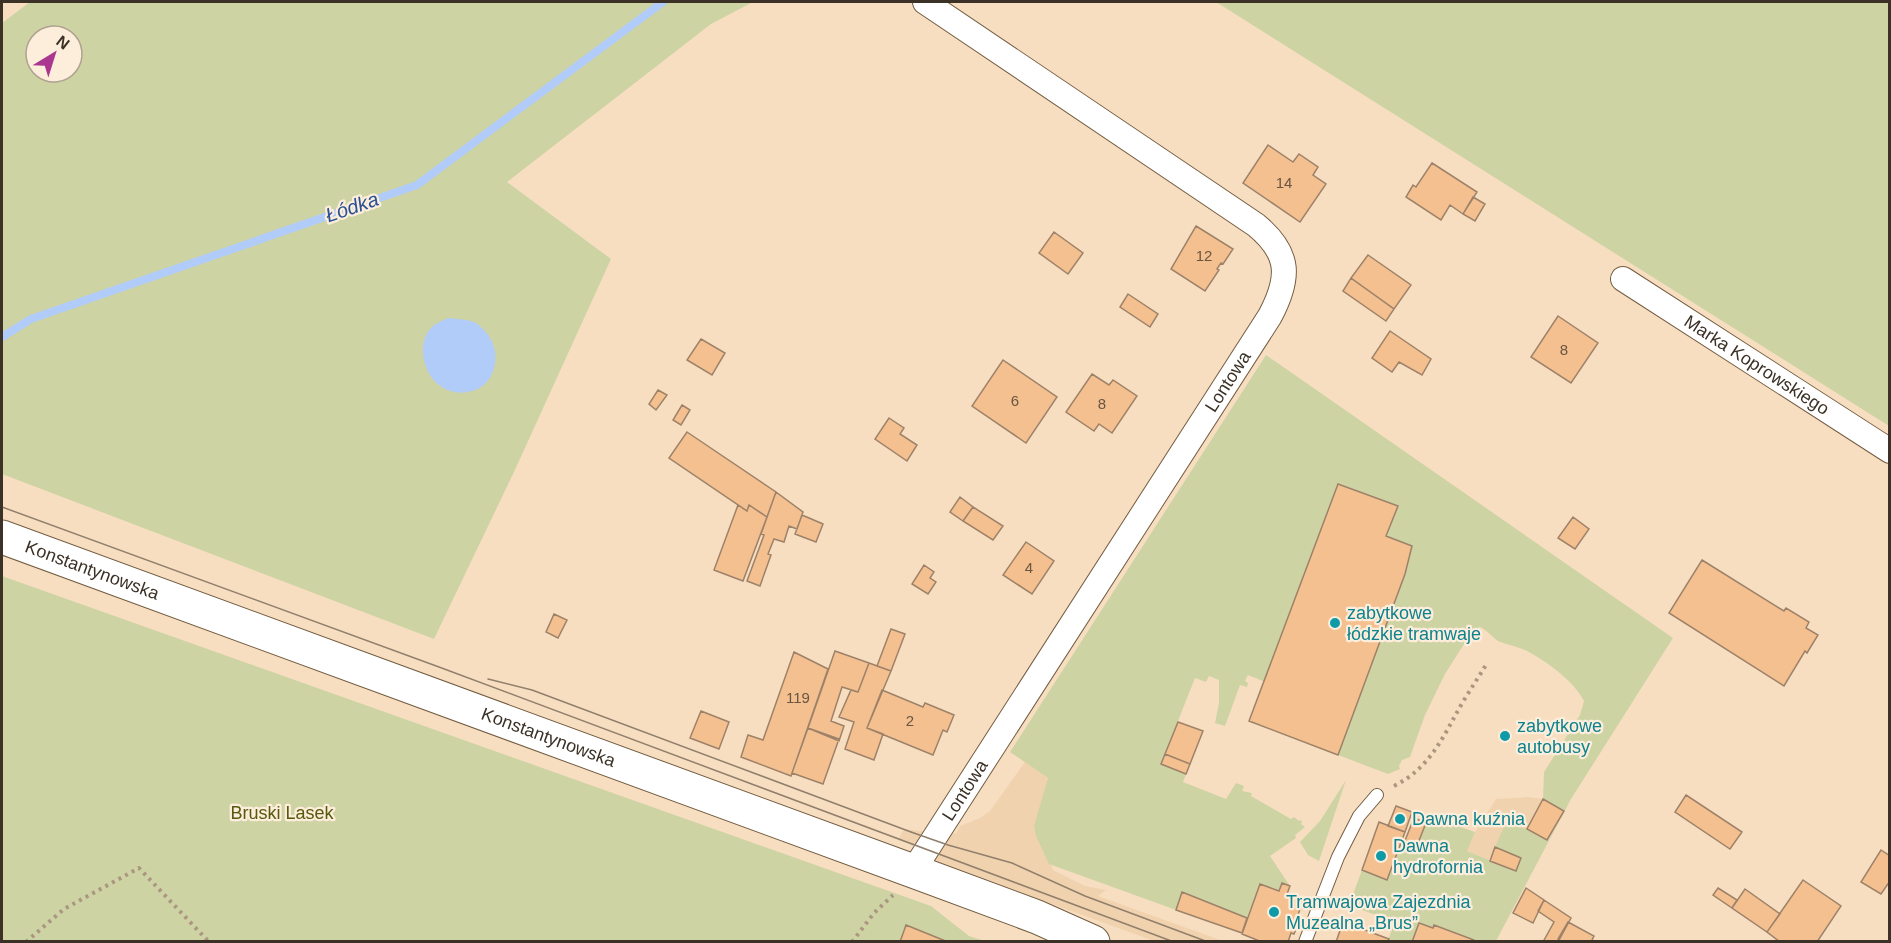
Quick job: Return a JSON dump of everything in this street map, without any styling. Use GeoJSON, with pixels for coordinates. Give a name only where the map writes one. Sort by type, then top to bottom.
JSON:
{"type":"FeatureCollection","features":[{"type":"Feature","properties":{"kind":"main road","name":"Konstantynowska"},"geometry":{"type":"LineString","coordinates":[[2,537],[1037,917],[1093,942]]}},
{"type":"Feature","properties":{"kind":"street","name":"Lontowa"},"geometry":{"type":"LineString","coordinates":[[913,871],[1270,316],[1283,288],[1285,273],[1275,243],[1256,225],[925,2]]}},
{"type":"Feature","properties":{"kind":"street","name":"Marka Koprowskiego"},"geometry":{"type":"LineString","coordinates":[[1623,279],[1890,451]]}},
{"type":"Feature","properties":{"kind":"lane"},"geometry":{"type":"LineString","coordinates":[[1305,942],[1338,857],[1359,816],[1377,795]]}},
{"type":"Feature","properties":{"kind":"path"},"geometry":{"type":"LineString","coordinates":[[1377,795],[1401,783],[1422,766],[1434,752],[1487,663]]}},
{"type":"Feature","properties":{"kind":"path"},"geometry":{"type":"LineString","coordinates":[[26,942],[64,909],[139,868],[209,942]]}},
{"type":"Feature","properties":{"kind":"path"},"geometry":{"type":"LineString","coordinates":[[847,942],[853,940],[874,913],[904,884],[913,871]]}},
{"type":"Feature","properties":{"kind":"shaded area"},"geometry":{"type":"Polygon","coordinates":[[[1025,762],[1048,778],[1035,826],[1053,870],[1085,886],[1106,890],[1098,896],[1223,941],[1154,941],[922,857],[926,850],[898,840],[904,829],[928,832],[940,829],[956,834],[960,826],[990,811],[1025,762]]]}},
{"type":"Feature","properties":{"kind":"shaded area"},"geometry":{"type":"Polygon","coordinates":[[[1528,797],[1543,799],[1564,811],[1547,840],[1527,829],[1516,871],[1467,851],[1475,832],[1496,799],[1528,797]]]}},
{"type":"Feature","properties":{"kind":"green space"},"geometry":{"type":"Polygon","coordinates":[[[30,2],[753,2],[711,24],[507,182],[611,259],[514,472],[434,639],[2,474],[2,23],[30,2]]]}},
{"type":"Feature","properties":{"kind":"green space"},"geometry":{"type":"Polygon","coordinates":[[[1216,2],[1889,2],[1889,426],[1216,2]]]}},
{"type":"Feature","properties":{"kind":"green space"},"geometry":{"type":"Polygon","coordinates":[[[1266,355],[1673,638],[1571,799],[1496,941],[1474,941],[1434,925],[1433,928],[1419,923],[1412,941],[1388,941],[1394,922],[1349,905],[1362,870],[1387,879],[1401,842],[1416,847],[1429,816],[1475,832],[1467,851],[1516,871],[1521,858],[1495,847],[1505,824],[1527,829],[1548,840],[1564,811],[1543,799],[1544,772],[1580,715],[1584,701],[1573,686],[1550,665],[1525,650],[1498,641],[1480,627],[1473,630],[1445,674],[1425,715],[1410,757],[1402,760],[1400,769],[1388,774],[1338,755],[1405,573],[1412,546],[1386,536],[1398,506],[1340,484],[1337,486],[1265,682],[1248,675],[1245,681],[1248,683],[1247,687],[1240,685],[1225,726],[1215,723],[1219,703],[1219,680],[1209,676],[1206,682],[1195,678],[1161,764],[1186,774],[1183,782],[1226,799],[1236,783],[1244,786],[1242,791],[1252,793],[1251,796],[1291,819],[1294,817],[1301,820],[1301,824],[1305,827],[1295,835],[1296,838],[1270,856],[1290,886],[1282,883],[1279,891],[1260,884],[1247,918],[1183,893],[1176,910],[1049,864],[1036,836],[1034,826],[1048,778],[1010,752],[1266,355]]]}},
{"type":"Feature","properties":{"kind":"green space","name":"Bruski Lasek"},"geometry":{"type":"Polygon","coordinates":[[[2,576],[931,906],[969,936],[985,941],[2,942],[2,576]]]}},
{"type":"Feature","properties":{"kind":"green space"},"geometry":{"type":"Polygon","coordinates":[[[1346,780],[1319,861],[1308,855],[1300,842],[1320,821],[1346,780]]]}},
{"type":"Feature","properties":{"kind":"water"},"geometry":{"type":"Polygon","coordinates":[[[448,318],[476,323],[487,334],[494,347],[495,361],[491,376],[487,382],[475,390],[460,393],[445,389],[433,380],[426,365],[423,349],[427,333],[435,324],[448,318]]]}},
{"type":"Feature","properties":{"kind":"building"},"geometry":{"type":"Polygon","coordinates":[[[1268,145],[1293,162],[1299,154],[1318,167],[1313,175],[1326,184],[1300,222],[1243,183],[1268,145]]]}},
{"type":"Feature","properties":{"kind":"building"},"geometry":{"type":"Polygon","coordinates":[[[1432,163],[1477,192],[1463,214],[1450,205],[1441,220],[1406,197],[1413,185],[1416,187],[1432,163]]]}},
{"type":"Feature","properties":{"kind":"building"},"geometry":{"type":"Polygon","coordinates":[[[1473,197],[1485,204],[1475,221],[1463,214],[1473,197]]]}},
{"type":"Feature","properties":{"kind":"building"},"geometry":{"type":"Polygon","coordinates":[[[1196,226],[1233,249],[1217,269],[1219,270],[1205,291],[1171,269],[1196,226]]]}},
{"type":"Feature","properties":{"kind":"building"},"geometry":{"type":"Polygon","coordinates":[[[1054,232],[1083,253],[1068,274],[1039,253],[1054,232]]]}},
{"type":"Feature","properties":{"kind":"building"},"geometry":{"type":"Polygon","coordinates":[[[1368,255],[1411,285],[1394,309],[1351,278],[1368,255]]]}},
{"type":"Feature","properties":{"kind":"building"},"geometry":{"type":"Polygon","coordinates":[[[1351,278],[1394,309],[1386,321],[1343,291],[1351,278]]]}},
{"type":"Feature","properties":{"kind":"building"},"geometry":{"type":"Polygon","coordinates":[[[1128,294],[1158,314],[1150,327],[1120,307],[1128,294]]]}},
{"type":"Feature","properties":{"kind":"building"},"geometry":{"type":"Polygon","coordinates":[[[1558,316],[1598,343],[1571,383],[1531,357],[1558,316]]]}},
{"type":"Feature","properties":{"kind":"building"},"geometry":{"type":"Polygon","coordinates":[[[1390,331],[1431,359],[1422,375],[1399,362],[1392,372],[1372,358],[1390,331]]]}},
{"type":"Feature","properties":{"kind":"building"},"geometry":{"type":"Polygon","coordinates":[[[701,339],[725,353],[712,375],[687,360],[701,339]]]}},
{"type":"Feature","properties":{"kind":"building"},"geometry":{"type":"Polygon","coordinates":[[[1003,360],[1057,397],[1026,443],[972,406],[1003,360]]]}},
{"type":"Feature","properties":{"kind":"building"},"geometry":{"type":"Polygon","coordinates":[[[1092,374],[1109,385],[1113,380],[1137,396],[1112,433],[1099,424],[1094,431],[1066,412],[1092,374]]]}},
{"type":"Feature","properties":{"kind":"building"},"geometry":{"type":"Polygon","coordinates":[[[658,390],[667,395],[656,410],[649,404],[658,390]]]}},
{"type":"Feature","properties":{"kind":"building"},"geometry":{"type":"Polygon","coordinates":[[[682,405],[690,410],[681,425],[673,420],[682,405]]]}},
{"type":"Feature","properties":{"kind":"building"},"geometry":{"type":"Polygon","coordinates":[[[889,418],[904,428],[900,434],[917,445],[907,461],[875,439],[889,418]]]}},
{"type":"Feature","properties":{"kind":"building"},"geometry":{"type":"Polygon","coordinates":[[[687,432],[776,492],[767,517],[749,505],[747,511],[669,458],[687,432]]]}},
{"type":"Feature","properties":{"kind":"building"},"geometry":{"type":"Polygon","coordinates":[[[1338,484],[1398,506],[1386,536],[1412,546],[1405,574],[1338,755],[1249,721],[1338,484]]]}},
{"type":"Feature","properties":{"kind":"building"},"geometry":{"type":"Polygon","coordinates":[[[776,492],[803,512],[797,529],[789,526],[784,542],[774,539],[760,586],[747,581],[764,535],[761,534],[776,492]]]}},
{"type":"Feature","properties":{"kind":"building"},"geometry":{"type":"Polygon","coordinates":[[[960,497],[973,507],[963,521],[950,512],[960,497]]]}},
{"type":"Feature","properties":{"kind":"building"},"geometry":{"type":"Polygon","coordinates":[[[738,505],[747,511],[749,505],[767,517],[743,581],[714,570],[738,505]]]}},
{"type":"Feature","properties":{"kind":"building"},"geometry":{"type":"Polygon","coordinates":[[[973,507],[1003,526],[993,540],[963,521],[973,507]]]}},
{"type":"Feature","properties":{"kind":"building"},"geometry":{"type":"Polygon","coordinates":[[[802,515],[823,524],[816,542],[795,534],[802,515]]]}},
{"type":"Feature","properties":{"kind":"building"},"geometry":{"type":"Polygon","coordinates":[[[1573,517],[1589,529],[1575,549],[1558,538],[1573,517]]]}},
{"type":"Feature","properties":{"kind":"building"},"geometry":{"type":"Polygon","coordinates":[[[1026,542],[1054,561],[1032,594],[1003,575],[1026,542]]]}},
{"type":"Feature","properties":{"kind":"building"},"geometry":{"type":"Polygon","coordinates":[[[1702,560],[1784,611],[1786,608],[1809,622],[1806,628],[1818,635],[1807,653],[1805,651],[1784,686],[1669,613],[1702,560]]]}},
{"type":"Feature","properties":{"kind":"building"},"geometry":{"type":"Polygon","coordinates":[[[924,565],[934,572],[930,578],[936,582],[928,594],[912,584],[924,565]]]}},
{"type":"Feature","properties":{"kind":"building"},"geometry":{"type":"Polygon","coordinates":[[[554,614],[567,620],[558,638],[546,632],[554,614]]]}},
{"type":"Feature","properties":{"kind":"building"},"geometry":{"type":"Polygon","coordinates":[[[891,629],[905,634],[891,671],[877,666],[891,629]]]}},
{"type":"Feature","properties":{"kind":"building"},"geometry":{"type":"Polygon","coordinates":[[[835,651],[869,663],[858,692],[842,687],[831,721],[844,726],[839,741],[808,728],[835,651]]]}},
{"type":"Feature","properties":{"kind":"building"},"geometry":{"type":"Polygon","coordinates":[[[794,652],[828,669],[791,776],[741,757],[748,735],[763,740],[794,652]]]}},
{"type":"Feature","properties":{"kind":"building"},"geometry":{"type":"Polygon","coordinates":[[[869,663],[891,671],[867,728],[883,734],[874,760],[845,749],[854,722],[839,717],[851,690],[858,692],[869,663]]]}},
{"type":"Feature","properties":{"kind":"building"},"geometry":{"type":"Polygon","coordinates":[[[882,690],[923,707],[925,703],[954,715],[947,732],[943,730],[933,755],[867,728],[882,690]]]}},
{"type":"Feature","properties":{"kind":"building"},"geometry":{"type":"Polygon","coordinates":[[[701,711],[729,722],[719,749],[690,738],[701,711]]]}},
{"type":"Feature","properties":{"kind":"building"},"geometry":{"type":"Polygon","coordinates":[[[1178,722],[1203,731],[1190,764],[1165,754],[1178,722]]]}},
{"type":"Feature","properties":{"kind":"building"},"geometry":{"type":"Polygon","coordinates":[[[808,728],[839,739],[823,784],[792,773],[808,728]]]}},
{"type":"Feature","properties":{"kind":"building"},"geometry":{"type":"Polygon","coordinates":[[[1165,754],[1190,764],[1186,774],[1161,764],[1165,754]]]}},
{"type":"Feature","properties":{"kind":"building"},"geometry":{"type":"Polygon","coordinates":[[[1686,795],[1742,832],[1730,849],[1675,812],[1686,795]]]}},
{"type":"Feature","properties":{"kind":"building"},"geometry":{"type":"Polygon","coordinates":[[[1543,799],[1564,811],[1547,840],[1527,829],[1543,799]]]}},
{"type":"Feature","properties":{"kind":"building","name":"Dawna kuźnia"},"geometry":{"type":"Polygon","coordinates":[[[1396,806],[1412,812],[1405,832],[1388,826],[1396,806]]]}},
{"type":"Feature","properties":{"kind":"building"},"geometry":{"type":"Polygon","coordinates":[[[1414,818],[1426,823],[1416,848],[1404,843],[1414,818]]]}},
{"type":"Feature","properties":{"kind":"building","name":"Dawna hydrofornia"},"geometry":{"type":"Polygon","coordinates":[[[1379,822],[1405,832],[1387,880],[1362,870],[1379,822]]]}},
{"type":"Feature","properties":{"kind":"building"},"geometry":{"type":"Polygon","coordinates":[[[1495,847],[1521,858],[1516,871],[1490,861],[1495,847]]]}},
{"type":"Feature","properties":{"kind":"building"},"geometry":{"type":"Polygon","coordinates":[[[1881,850],[1890,856],[1890,881],[1881,894],[1861,882],[1881,850]]]}},
{"type":"Feature","properties":{"kind":"building"},"geometry":{"type":"Polygon","coordinates":[[[1803,880],[1841,906],[1817,942],[1780,942],[1767,932],[1803,880]]]}},
{"type":"Feature","properties":{"kind":"building","name":"Tramwajowa Zajezdnia Muzealna „Brus”"},"geometry":{"type":"Polygon","coordinates":[[[1282,883],[1290,886],[1287,894],[1303,900],[1297,918],[1300,919],[1288,942],[1262,942],[1242,934],[1260,884],[1279,891],[1282,883]]]}},
{"type":"Feature","properties":{"kind":"building"},"geometry":{"type":"Polygon","coordinates":[[[1526,888],[1544,900],[1533,923],[1513,913],[1526,888]]]}},
{"type":"Feature","properties":{"kind":"building"},"geometry":{"type":"Polygon","coordinates":[[[1718,888],[1737,900],[1732,908],[1713,895],[1718,888]]]}},
{"type":"Feature","properties":{"kind":"building"},"geometry":{"type":"Polygon","coordinates":[[[1745,889],[1780,914],[1767,932],[1732,908],[1745,889]]]}},
{"type":"Feature","properties":{"kind":"building"},"geometry":{"type":"Polygon","coordinates":[[[1182,892],[1247,918],[1242,933],[1176,910],[1182,892]]]}},
{"type":"Feature","properties":{"kind":"building"},"geometry":{"type":"Polygon","coordinates":[[[1544,900],[1571,918],[1558,942],[1543,942],[1554,922],[1538,911],[1544,900]]]}},
{"type":"Feature","properties":{"kind":"building"},"geometry":{"type":"Polygon","coordinates":[[[1343,922],[1389,939],[1388,942],[1336,942],[1343,922]]]}},
{"type":"Feature","properties":{"kind":"building"},"geometry":{"type":"Polygon","coordinates":[[[1568,922],[1594,936],[1591,942],[1562,942],[1558,939],[1568,922]]]}},
{"type":"Feature","properties":{"kind":"building"},"geometry":{"type":"Polygon","coordinates":[[[1419,923],[1433,928],[1434,925],[1474,940],[1474,942],[1412,942],[1419,923]]]}},
{"type":"Feature","properties":{"kind":"building"},"geometry":{"type":"Polygon","coordinates":[[[906,925],[948,942],[900,942],[906,925]]]}},
{"type":"Feature","properties":{"kind":"waterway","name":"Łódka"},"geometry":{"type":"LineString","coordinates":[[2,337],[31,319],[417,185],[663,2]]}},
{"type":"Feature","properties":{"kind":"tram line"},"geometry":{"type":"LineString","coordinates":[[2,507],[439,667],[1174,942]]}},
{"type":"Feature","properties":{"kind":"tram line"},"geometry":{"type":"LineString","coordinates":[[488,679],[532,690],[948,845],[1012,863],[1085,896],[1208,942]]}},
{"type":"Feature","properties":{"kind":"place","name":"zabytkowe łódzkie tramwaje"},"geometry":{"type":"Point","coordinates":[1335,623]}},
{"type":"Feature","properties":{"kind":"place","name":"zabytkowe autobusy"},"geometry":{"type":"Point","coordinates":[1505,736]}},
{"type":"Feature","properties":{"kind":"place","name":"Dawna kuźnia"},"geometry":{"type":"Point","coordinates":[1400,819]}},
{"type":"Feature","properties":{"kind":"place","name":"Dawna hydrofornia"},"geometry":{"type":"Point","coordinates":[1381,856]}},
{"type":"Feature","properties":{"kind":"place","name":"Tramwajowa Zajezdnia Muzealna „Brus”"},"geometry":{"type":"Point","coordinates":[1274,912]}}]}
